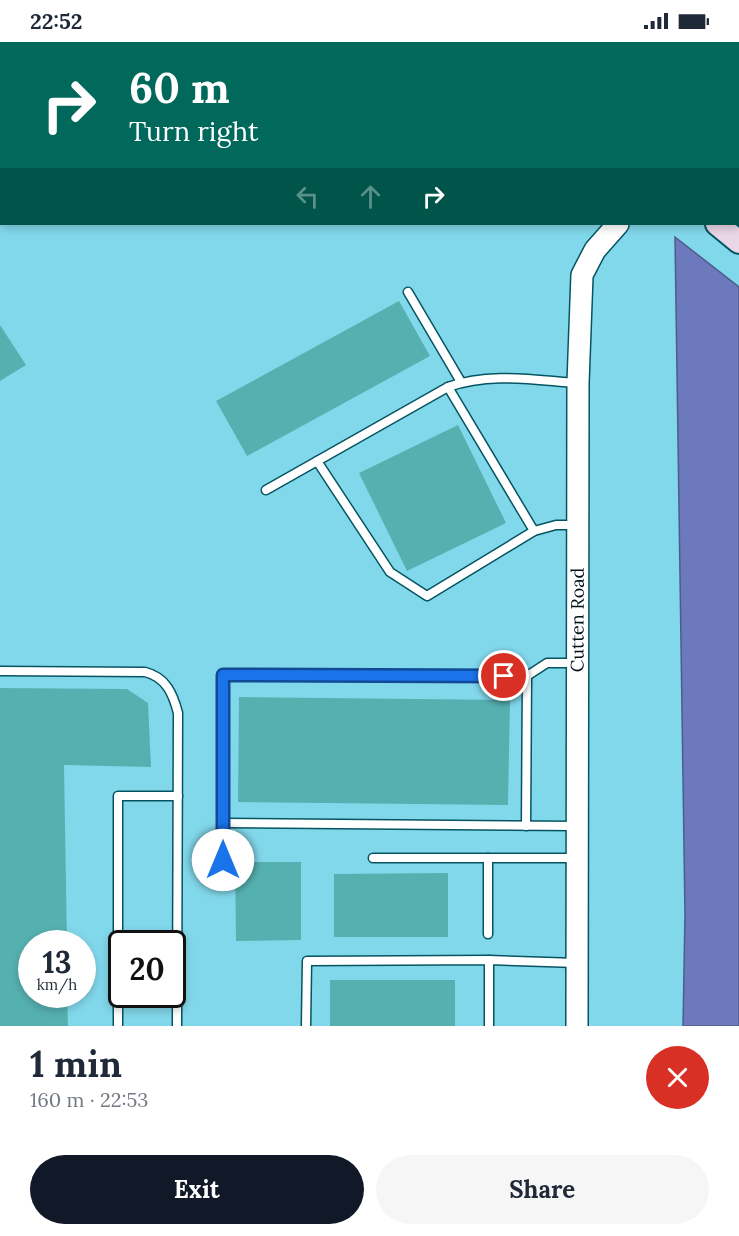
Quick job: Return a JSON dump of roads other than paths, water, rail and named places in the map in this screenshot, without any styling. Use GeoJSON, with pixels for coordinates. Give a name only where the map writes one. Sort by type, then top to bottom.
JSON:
{"type":"FeatureCollection","features":[{"type":"Feature","properties":{"kind":"main road"},"geometry":{"type":"LineString","coordinates":[[718,225],[739,242]]}},
{"type":"Feature","properties":{"kind":"street","name":"Cutten Road"},"geometry":{"type":"LineString","coordinates":[[577,1026],[578,383],[582,275],[595,250],[617,225]]}},
{"type":"Feature","properties":{"kind":"lane"},"geometry":{"type":"LineString","coordinates":[[408,292],[461,382]]}},
{"type":"Feature","properties":{"kind":"lane"},"geometry":{"type":"LineString","coordinates":[[266,490],[448,387],[461,382],[502,378],[578,383]]}},
{"type":"Feature","properties":{"kind":"lane"},"geometry":{"type":"LineString","coordinates":[[448,387],[534,531]]}},
{"type":"Feature","properties":{"kind":"lane"},"geometry":{"type":"LineString","coordinates":[[317,461],[390,572],[427,596],[534,531],[556,525],[579,525]]}},
{"type":"Feature","properties":{"kind":"lane"},"geometry":{"type":"LineString","coordinates":[[223,860],[223,675],[527,676],[547,663],[579,663]]}},
{"type":"Feature","properties":{"kind":"lane"},"geometry":{"type":"LineString","coordinates":[[0,671],[145,672],[157,675],[165,682],[174,698],[178,713],[177,1026]]}},
{"type":"Feature","properties":{"kind":"lane"},"geometry":{"type":"LineString","coordinates":[[526,826],[527,676]]}},
{"type":"Feature","properties":{"kind":"lane"},"geometry":{"type":"LineString","coordinates":[[118,1026],[118,795],[178,795]]}},
{"type":"Feature","properties":{"kind":"lane"},"geometry":{"type":"LineString","coordinates":[[223,823],[577,826]]}},
{"type":"Feature","properties":{"kind":"lane"},"geometry":{"type":"LineString","coordinates":[[373,858],[577,858]]}},
{"type":"Feature","properties":{"kind":"lane"},"geometry":{"type":"LineString","coordinates":[[488,858],[488,934]]}},
{"type":"Feature","properties":{"kind":"lane"},"geometry":{"type":"LineString","coordinates":[[489,960],[489,1026]]}},
{"type":"Feature","properties":{"kind":"lane"},"geometry":{"type":"LineString","coordinates":[[306,1026],[307,961],[489,960],[577,963]]}},
{"type":"Feature","properties":{"kind":"water"},"geometry":{"type":"Polygon","coordinates":[[[675,237],[739,287],[739,1026],[683,1026],[685,914],[675,237]]]}}]}
